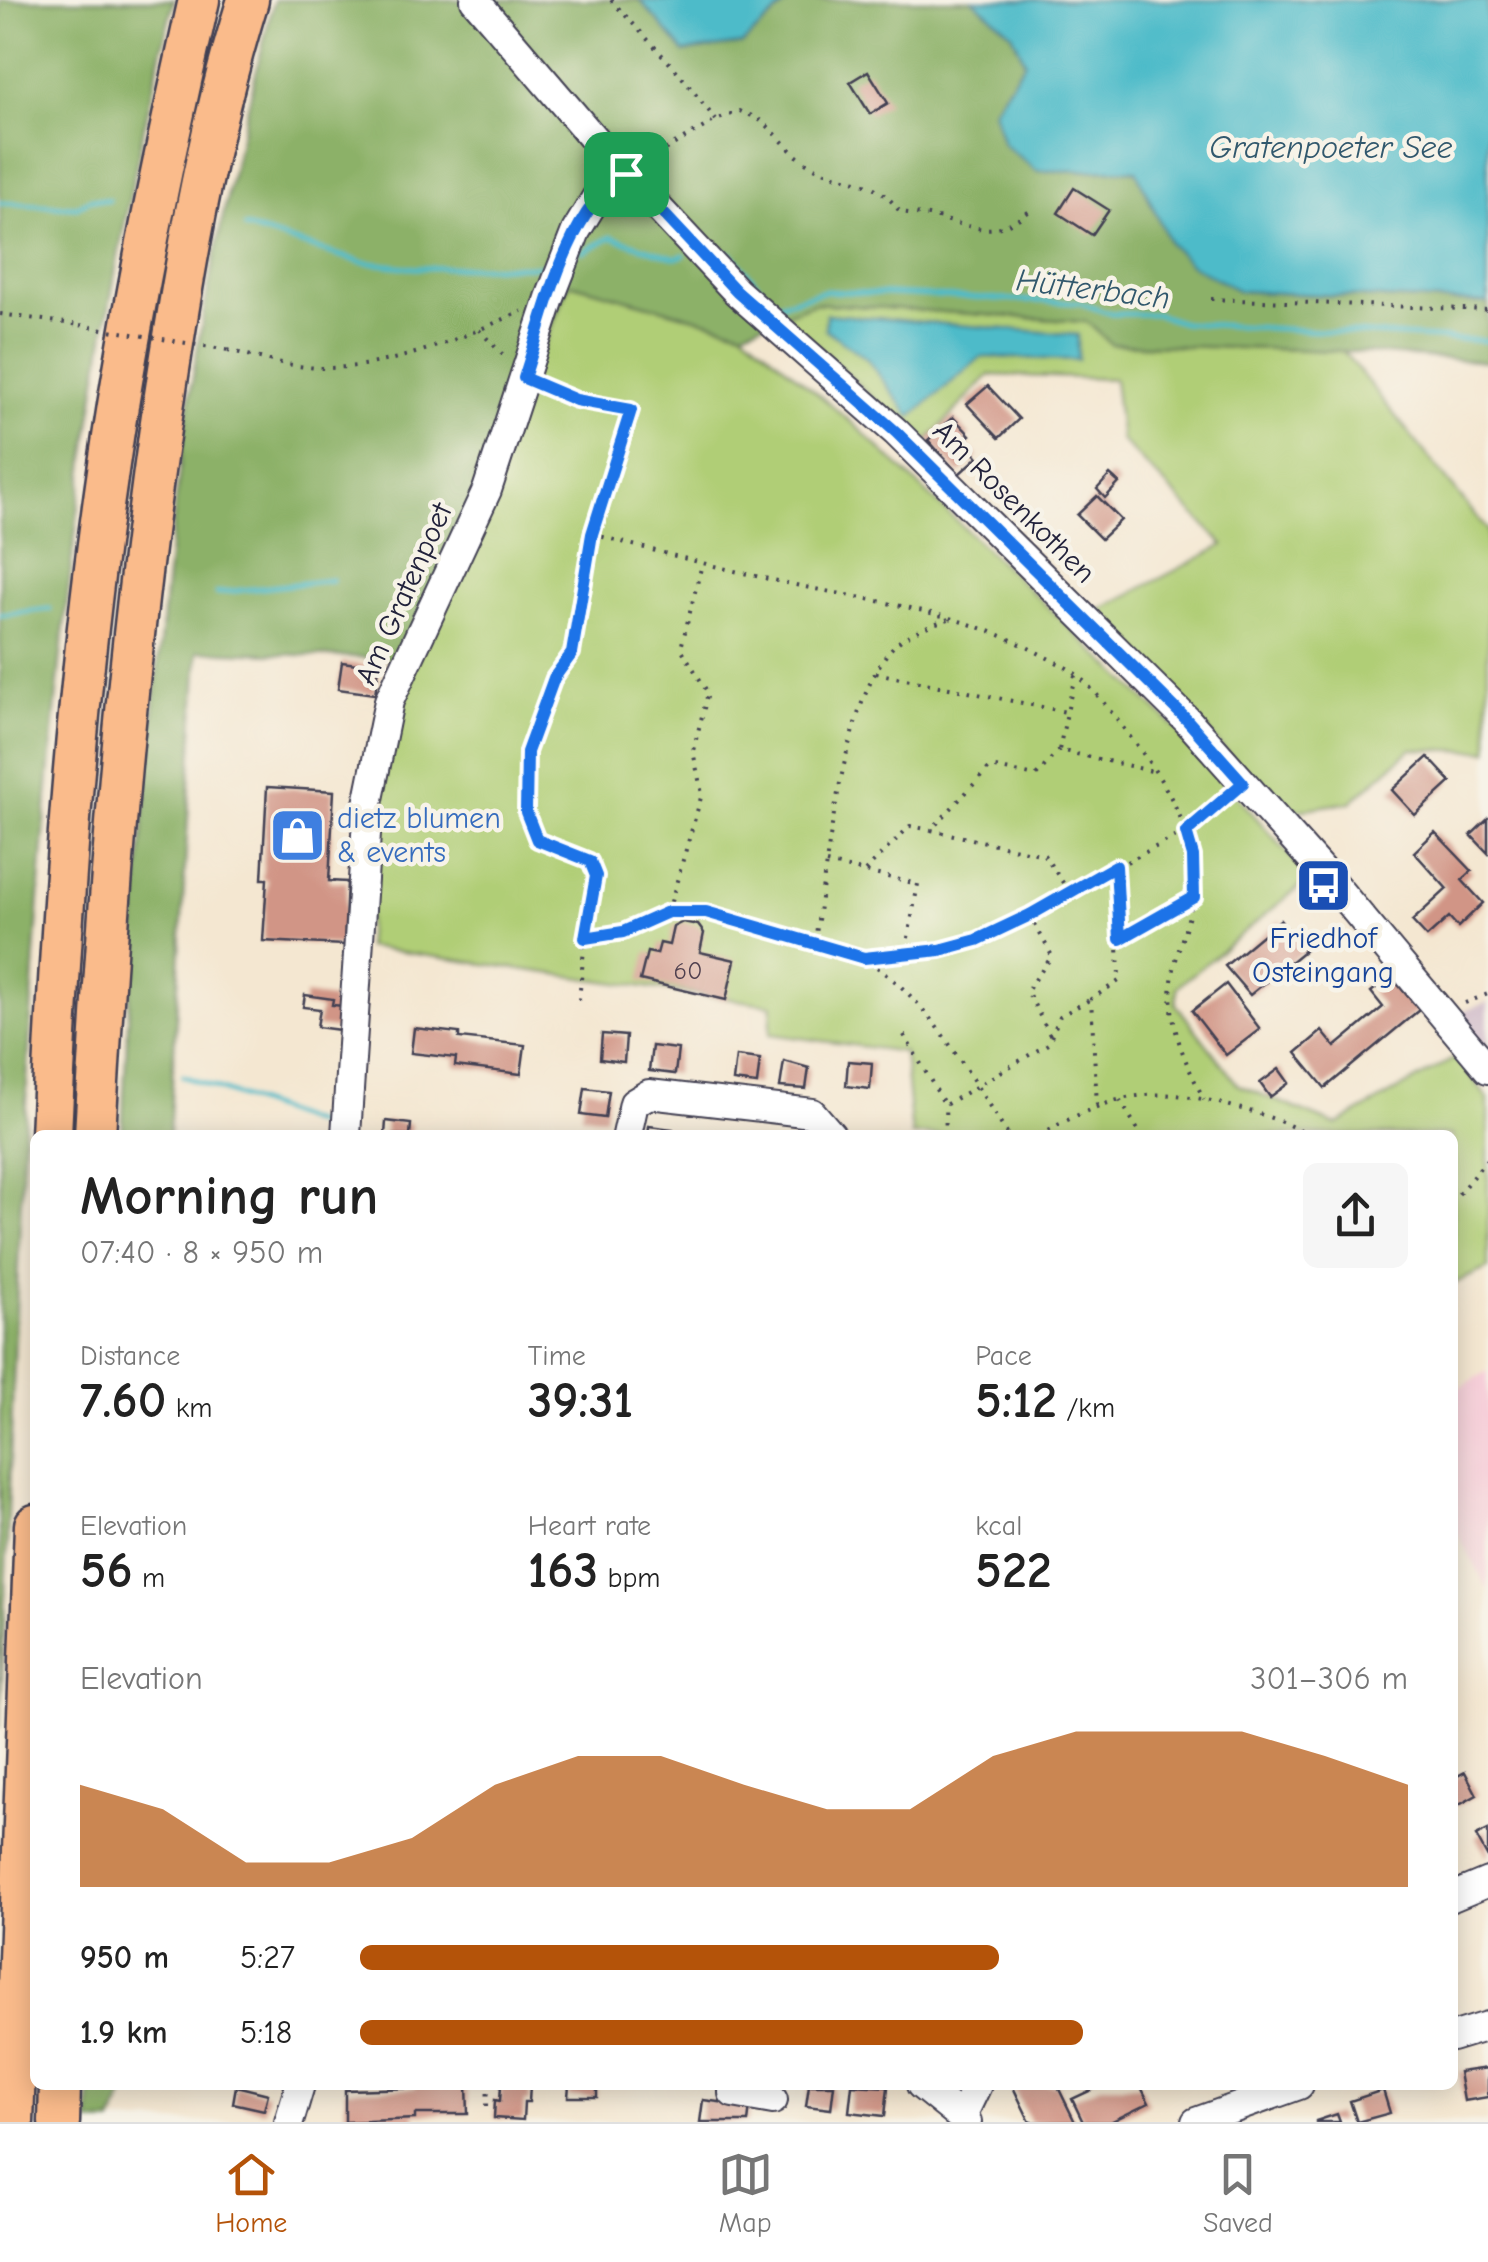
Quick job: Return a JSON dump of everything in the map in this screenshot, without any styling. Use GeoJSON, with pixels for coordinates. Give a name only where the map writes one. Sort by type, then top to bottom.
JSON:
{"type":"FeatureCollection","features":[{"type":"Feature","properties":{"kind":"highway"},"geometry":{"type":"LineString","coordinates":[[51,1130],[62,920],[105,493],[137,292],[199,0]]}},
{"type":"Feature","properties":{"kind":"highway"},"geometry":{"type":"LineString","coordinates":[[95,1130],[106,926],[126,692],[148,509],[178,302],[208,155],[248,0]]}},
{"type":"Feature","properties":{"kind":"highway"},"geometry":{"type":"LineString","coordinates":[[13,2122],[30,1660]]}},
{"type":"Feature","properties":{"kind":"highway"},"geometry":{"type":"LineString","coordinates":[[59,2122],[60,2090]]}},
{"type":"Feature","properties":{"kind":"street","name":"Am Rosenkothen"},"geometry":{"type":"LineString","coordinates":[[475,0],[625,172],[737,292],[896,432],[1187,720],[1330,880],[1488,1069]]}},
{"type":"Feature","properties":{"kind":"street","name":"Am Gratenpoet"},"geometry":{"type":"LineString","coordinates":[[346,1130],[368,804],[389,700],[487,490],[576,231],[596,198],[625,172]]}},
{"type":"Feature","properties":{"kind":"street"},"geometry":{"type":"LineString","coordinates":[[627,1130],[634,1103],[648,1094],[812,1114],[826,1130]]}},
{"type":"Feature","properties":{"kind":"street"},"geometry":{"type":"LineString","coordinates":[[1458,1894],[1488,1882]]}},
{"type":"Feature","properties":{"kind":"street"},"geometry":{"type":"LineString","coordinates":[[1458,2034],[1488,2026]]}},
{"type":"Feature","properties":{"kind":"street"},"geometry":{"type":"LineString","coordinates":[[290,2122],[299,2090]]}},
{"type":"Feature","properties":{"kind":"street"},"geometry":{"type":"LineString","coordinates":[[732,2090],[772,2102]]}},
{"type":"Feature","properties":{"kind":"street"},"geometry":{"type":"LineString","coordinates":[[927,2090],[965,2119],[975,2090]]}},
{"type":"Feature","properties":{"kind":"street"},"geometry":{"type":"LineString","coordinates":[[1196,2122],[1285,2090]]}},
{"type":"Feature","properties":{"kind":"path"},"geometry":{"type":"LineString","coordinates":[[611,0],[716,120]]}},
{"type":"Feature","properties":{"kind":"path"},"geometry":{"type":"LineString","coordinates":[[625,172],[716,120],[740,111],[761,121],[790,152],[811,166],[870,184],[889,196],[900,212],[940,218],[971,229],[994,230],[1030,210]]}},
{"type":"Feature","properties":{"kind":"path"},"geometry":{"type":"LineString","coordinates":[[0,314],[319,368],[375,363],[456,340],[550,298]]}},
{"type":"Feature","properties":{"kind":"path"},"geometry":{"type":"LineString","coordinates":[[1210,299],[1488,310]]}},
{"type":"Feature","properties":{"kind":"path"},"geometry":{"type":"LineString","coordinates":[[479,330],[524,378],[576,400],[631,410],[592,534],[572,653],[554,678],[527,752],[526,812],[537,840],[590,861],[596,876],[580,1000]]}},
{"type":"Feature","properties":{"kind":"path"},"geometry":{"type":"LineString","coordinates":[[592,534],[702,564],[951,618],[1016,640],[1076,673],[1110,710],[1156,772],[1186,832],[1193,856],[1194,897],[1174,969],[1171,1002],[1180,1050],[1204,1099]]}},
{"type":"Feature","properties":{"kind":"path"},"geometry":{"type":"LineString","coordinates":[[668,912],[702,794],[693,751],[708,693],[681,648],[702,564]]}},
{"type":"Feature","properties":{"kind":"path"},"geometry":{"type":"LineString","coordinates":[[816,941],[826,862],[862,699],[894,646],[927,626],[951,618]]}},
{"type":"Feature","properties":{"kind":"path"},"geometry":{"type":"LineString","coordinates":[[876,672],[1066,712]]}},
{"type":"Feature","properties":{"kind":"path"},"geometry":{"type":"LineString","coordinates":[[931,830],[990,767],[1036,776],[1060,750],[1076,673]]}},
{"type":"Feature","properties":{"kind":"path"},"geometry":{"type":"LineString","coordinates":[[1060,750],[1156,772]]}},
{"type":"Feature","properties":{"kind":"path"},"geometry":{"type":"LineString","coordinates":[[864,958],[940,950],[977,940],[1186,832],[1243,783]]}},
{"type":"Feature","properties":{"kind":"path"},"geometry":{"type":"LineString","coordinates":[[866,871],[910,826],[1044,855],[1070,894]]}},
{"type":"Feature","properties":{"kind":"path"},"geometry":{"type":"LineString","coordinates":[[826,862],[918,884],[905,954]]}},
{"type":"Feature","properties":{"kind":"path"},"geometry":{"type":"LineString","coordinates":[[945,1105],[1048,1044],[1060,1016],[1119,981],[1116,866]]}},
{"type":"Feature","properties":{"kind":"path"},"geometry":{"type":"LineString","coordinates":[[1120,939],[1194,897]]}},
{"type":"Feature","properties":{"kind":"path"},"geometry":{"type":"LineString","coordinates":[[585,938],[623,932],[668,912],[706,912],[864,958],[888,973],[925,1013],[1005,1130]]}},
{"type":"Feature","properties":{"kind":"path"},"geometry":{"type":"LineString","coordinates":[[1030,915],[1052,956],[1028,991],[1052,1036]]}},
{"type":"Feature","properties":{"kind":"path"},"geometry":{"type":"LineString","coordinates":[[1091,998],[1096,1106]]}},
{"type":"Feature","properties":{"kind":"path"},"geometry":{"type":"LineString","coordinates":[[904,1035],[945,1105],[946,1130]]}},
{"type":"Feature","properties":{"kind":"path"},"geometry":{"type":"LineString","coordinates":[[1049,1130],[1096,1106],[1144,1093],[1170,1092],[1249,1111],[1296,1130]]}},
{"type":"Feature","properties":{"kind":"path"},"geometry":{"type":"LineString","coordinates":[[1120,1100],[1138,1130]]}},
{"type":"Feature","properties":{"kind":"path"},"geometry":{"type":"LineString","coordinates":[[1458,1195],[1488,1158]]}},
{"type":"Feature","properties":{"kind":"path"},"geometry":{"type":"LineString","coordinates":[[487,2106],[488,2090]]}},
{"type":"Feature","properties":{"kind":"shaded area"},"geometry":{"type":"Polygon","coordinates":[[[1488,1002],[1488,1052],[1457,1014],[1488,1002]]]}},
{"type":"Feature","properties":{"kind":"shaded area"},"geometry":{"type":"Polygon","coordinates":[[[1488,1371],[1488,1590],[1458,1534],[1458,1388],[1488,1371]]]}},
{"type":"Feature","properties":{"kind":"green space"},"geometry":{"type":"Polygon","coordinates":[[[0,0],[174,0],[126,212],[90,427],[62,642],[27,1076],[0,1728],[0,0]]]}},
{"type":"Feature","properties":{"kind":"green space"},"geometry":{"type":"Polygon","coordinates":[[[274,0],[640,0],[685,52],[742,44],[791,0],[973,0],[1012,33],[1025,62],[993,110],[1037,171],[1136,170],[1170,244],[1239,291],[1488,303],[1488,362],[1343,351],[1111,344],[1087,322],[815,303],[743,331],[570,283],[404,659],[198,651],[169,1130],[122,1130],[141,857],[178,480],[194,367],[236,155],[274,0]]]}},
{"type":"Feature","properties":{"kind":"green space"},"geometry":{"type":"Polygon","coordinates":[[[570,283],[743,331],[857,427],[1178,730],[1310,878],[1177,987],[1176,1004],[1238,1085],[1336,1125],[1457,1057],[1488,1099],[1488,1268],[1458,1282],[1458,1130],[912,1130],[904,1052],[770,1034],[772,1005],[366,947],[377,805],[396,703],[570,283]]]}},
{"type":"Feature","properties":{"kind":"green space"},"geometry":{"type":"Polygon","coordinates":[[[815,303],[1087,322],[1111,344],[1343,351],[1488,531],[1488,751],[1411,749],[1351,802],[1285,812],[1092,614],[1224,545],[1121,440],[1114,379],[989,375],[923,445],[783,314],[815,303]]]}},
{"type":"Feature","properties":{"kind":"green space"},"geometry":{"type":"Polygon","coordinates":[[[90,2090],[127,2090],[112,2122],[89,2122],[90,2090]]]}},
{"type":"Feature","properties":{"kind":"water"},"geometry":{"type":"Polygon","coordinates":[[[640,0],[791,0],[742,44],[684,52],[640,0]]]}},
{"type":"Feature","properties":{"kind":"water","name":"Gratenpoeter See"},"geometry":{"type":"Polygon","coordinates":[[[973,0],[1488,0],[1488,303],[1239,291],[1191,265],[1170,244],[1136,170],[1037,171],[1003,144],[993,110],[1025,62],[1012,33],[973,0]]]}},
{"type":"Feature","properties":{"kind":"water"},"geometry":{"type":"Polygon","coordinates":[[[826,314],[1078,335],[1078,360],[981,357],[911,417],[866,358],[825,329],[826,314]]]}},
{"type":"Feature","properties":{"kind":"building"},"geometry":{"type":"Polygon","coordinates":[[[868,71],[888,103],[870,114],[850,82],[868,71]]]}},
{"type":"Feature","properties":{"kind":"building"},"geometry":{"type":"Polygon","coordinates":[[[1074,188],[1109,210],[1092,235],[1058,213],[1074,188]]]}},
{"type":"Feature","properties":{"kind":"building"},"geometry":{"type":"Polygon","coordinates":[[[988,386],[1019,419],[999,438],[967,404],[988,386]]]}},
{"type":"Feature","properties":{"kind":"building"},"geometry":{"type":"Polygon","coordinates":[[[953,417],[970,435],[964,440],[978,457],[959,474],[928,440],[953,417]]]}},
{"type":"Feature","properties":{"kind":"building"},"geometry":{"type":"Polygon","coordinates":[[[1110,475],[1119,483],[1105,498],[1097,489],[1110,475]]]}},
{"type":"Feature","properties":{"kind":"building"},"geometry":{"type":"Polygon","coordinates":[[[1097,496],[1121,520],[1101,539],[1077,515],[1097,496]]]}},
{"type":"Feature","properties":{"kind":"building"},"geometry":{"type":"Polygon","coordinates":[[[342,662],[379,667],[375,694],[338,689],[342,662]]]}},
{"type":"Feature","properties":{"kind":"building"},"geometry":{"type":"Polygon","coordinates":[[[1428,757],[1451,782],[1415,815],[1392,790],[1428,757]]]}},
{"type":"Feature","properties":{"kind":"building","name":"dietz blumen & events"},"geometry":{"type":"Polygon","coordinates":[[[267,787],[334,791],[329,881],[347,882],[344,945],[263,941],[267,787]]]}},
{"type":"Feature","properties":{"kind":"building"},"geometry":{"type":"Polygon","coordinates":[[[1488,819],[1488,853],[1471,835],[1488,819]]]}},
{"type":"Feature","properties":{"kind":"building"},"geometry":{"type":"Polygon","coordinates":[[[1435,832],[1472,871],[1462,880],[1483,903],[1458,927],[1449,917],[1427,937],[1412,921],[1447,889],[1414,852],[1435,832]]]}},
{"type":"Feature","properties":{"kind":"building"},"geometry":{"type":"Polygon","coordinates":[[[1280,920],[1305,950],[1250,995],[1225,966],[1280,920]]]}},
{"type":"Feature","properties":{"kind":"building"},"geometry":{"type":"Polygon","coordinates":[[[683,922],[698,925],[704,933],[700,952],[735,960],[726,1000],[640,980],[647,952],[657,954],[660,943],[669,945],[673,927],[683,922]]]}},
{"type":"Feature","properties":{"kind":"building"},"geometry":{"type":"Polygon","coordinates":[[[1391,976],[1419,1010],[1325,1088],[1296,1053],[1322,1031],[1335,1047],[1383,1007],[1371,992],[1391,976]]]}},
{"type":"Feature","properties":{"kind":"building"},"geometry":{"type":"Polygon","coordinates":[[[1226,984],[1260,1029],[1226,1055],[1192,1011],[1226,984]]]}},
{"type":"Feature","properties":{"kind":"building"},"geometry":{"type":"Polygon","coordinates":[[[305,995],[333,999],[332,1005],[343,1006],[340,1030],[317,1027],[320,1009],[303,1007],[305,995]]]}},
{"type":"Feature","properties":{"kind":"building"},"geometry":{"type":"Polygon","coordinates":[[[414,1028],[459,1033],[459,1038],[525,1045],[521,1074],[455,1066],[456,1058],[411,1053],[414,1028]]]}},
{"type":"Feature","properties":{"kind":"building"},"geometry":{"type":"Polygon","coordinates":[[[602,1034],[626,1036],[624,1062],[600,1059],[602,1034]]]}},
{"type":"Feature","properties":{"kind":"building"},"geometry":{"type":"Polygon","coordinates":[[[652,1046],[678,1049],[675,1074],[649,1071],[652,1046]]]}},
{"type":"Feature","properties":{"kind":"building"},"geometry":{"type":"Polygon","coordinates":[[[736,1056],[760,1059],[757,1084],[733,1081],[736,1056]]]}},
{"type":"Feature","properties":{"kind":"building"},"geometry":{"type":"Polygon","coordinates":[[[784,1061],[809,1068],[806,1089],[780,1087],[784,1061]]]}},
{"type":"Feature","properties":{"kind":"building"},"geometry":{"type":"Polygon","coordinates":[[[848,1061],[872,1063],[870,1089],[846,1086],[848,1061]]]}},
{"type":"Feature","properties":{"kind":"building"},"geometry":{"type":"Polygon","coordinates":[[[1279,1069],[1289,1083],[1270,1097],[1260,1083],[1279,1069]]]}},
{"type":"Feature","properties":{"kind":"building"},"geometry":{"type":"Polygon","coordinates":[[[585,1088],[609,1091],[605,1118],[581,1115],[585,1088]]]}},
{"type":"Feature","properties":{"kind":"building"},"geometry":{"type":"Polygon","coordinates":[[[386,1121],[411,1124],[410,1130],[385,1130],[386,1121]]]}},
{"type":"Feature","properties":{"kind":"building"},"geometry":{"type":"Polygon","coordinates":[[[1465,1772],[1477,1795],[1458,1805],[1458,1776],[1465,1772]]]}},
{"type":"Feature","properties":{"kind":"building"},"geometry":{"type":"Polygon","coordinates":[[[1488,1830],[1488,1858],[1476,1836],[1488,1830]]]}},
{"type":"Feature","properties":{"kind":"building"},"geometry":{"type":"Polygon","coordinates":[[[1488,2068],[1488,2097],[1464,2101],[1459,2072],[1488,2068]]]}},
{"type":"Feature","properties":{"kind":"building"},"geometry":{"type":"Polygon","coordinates":[[[235,2090],[268,2094],[264,2110],[233,2103],[235,2090]]]}},
{"type":"Feature","properties":{"kind":"building"},"geometry":{"type":"Polygon","coordinates":[[[345,2090],[467,2090],[468,2114],[415,2114],[415,2119],[345,2122],[345,2090]]]}},
{"type":"Feature","properties":{"kind":"building"},"geometry":{"type":"Polygon","coordinates":[[[501,2090],[530,2090],[523,2120],[494,2118],[495,2100],[500,2101],[501,2090]]]}},
{"type":"Feature","properties":{"kind":"building"},"geometry":{"type":"Polygon","coordinates":[[[569,2090],[597,2090],[597,2097],[568,2097],[569,2090]]]}},
{"type":"Feature","properties":{"kind":"building"},"geometry":{"type":"Polygon","coordinates":[[[808,2090],[833,2090],[831,2109],[806,2106],[808,2090]]]}},
{"type":"Feature","properties":{"kind":"building"},"geometry":{"type":"Polygon","coordinates":[[[851,2090],[888,2090],[885,2116],[849,2112],[851,2090]]]}},
{"type":"Feature","properties":{"kind":"building"},"geometry":{"type":"Polygon","coordinates":[[[1014,2090],[1059,2090],[1075,2122],[1030,2122],[1014,2090]]]}},
{"type":"Feature","properties":{"kind":"building"},"geometry":{"type":"Polygon","coordinates":[[[1091,2090],[1142,2090],[1149,2103],[1110,2122],[1083,2122],[1072,2099],[1091,2090]]]}},
{"type":"Feature","properties":{"kind":"building"},"geometry":{"type":"Polygon","coordinates":[[[1383,2090],[1390,2113],[1357,2122],[1350,2101],[1383,2090]]]}},
{"type":"Feature","properties":{"kind":"building"},"geometry":{"type":"Polygon","coordinates":[[[703,2100],[750,2106],[748,2122],[700,2122],[703,2100]]]}},
{"type":"Feature","properties":{"kind":"building"},"geometry":{"type":"Polygon","coordinates":[[[1337,2114],[1340,2122],[1316,2122],[1316,2121],[1337,2114]]]}},
{"type":"Feature","properties":{"kind":"waterway","name":"Hütterbach"},"geometry":{"type":"LineString","coordinates":[[0,203],[77,207],[90,199],[109,200]]}},
{"type":"Feature","properties":{"kind":"waterway","name":"Hütterbach"},"geometry":{"type":"LineString","coordinates":[[245,227],[361,262],[415,268],[547,266]]}},
{"type":"Feature","properties":{"kind":"waterway","name":"Hütterbach"},"geometry":{"type":"LineString","coordinates":[[583,252],[611,237],[676,258],[684,255]]}},
{"type":"Feature","properties":{"kind":"waterway","name":"Hütterbach"},"geometry":{"type":"LineString","coordinates":[[716,251],[731,254],[775,305],[825,291],[1080,303],[1111,314],[1155,314],[1183,323],[1488,341]]}},
{"type":"Feature","properties":{"kind":"waterway"},"geometry":{"type":"LineString","coordinates":[[217,593],[332,580]]}},
{"type":"Feature","properties":{"kind":"waterway"},"geometry":{"type":"LineString","coordinates":[[0,615],[50,609]]}},
{"type":"Feature","properties":{"kind":"waterway"},"geometry":{"type":"LineString","coordinates":[[183,1076],[332,1130]]}},
{"type":"Feature","properties":{"kind":"place","name":"dietz blumen & events"},"geometry":{"type":"Point","coordinates":[298,835]}},
{"type":"Feature","properties":{"kind":"place","name":"Friedhof Osteingang"},"geometry":{"type":"Point","coordinates":[1323,886]}},
{"type":"Feature","properties":{"kind":"route"},"geometry":{"type":"LineString","coordinates":[[624,171],[626,174],[737,292],[896,432],[1187,720],[1243,783],[1186,832],[1193,856],[1194,897],[1120,939],[1116,866],[1070,894],[977,940],[940,950],[864,958],[706,912],[668,912],[623,932],[585,938],[596,876],[590,861],[537,840],[526,812],[527,752],[554,678],[572,653],[592,534],[631,410],[576,400],[524,378],[576,231],[608,184],[624,171]]}}]}
